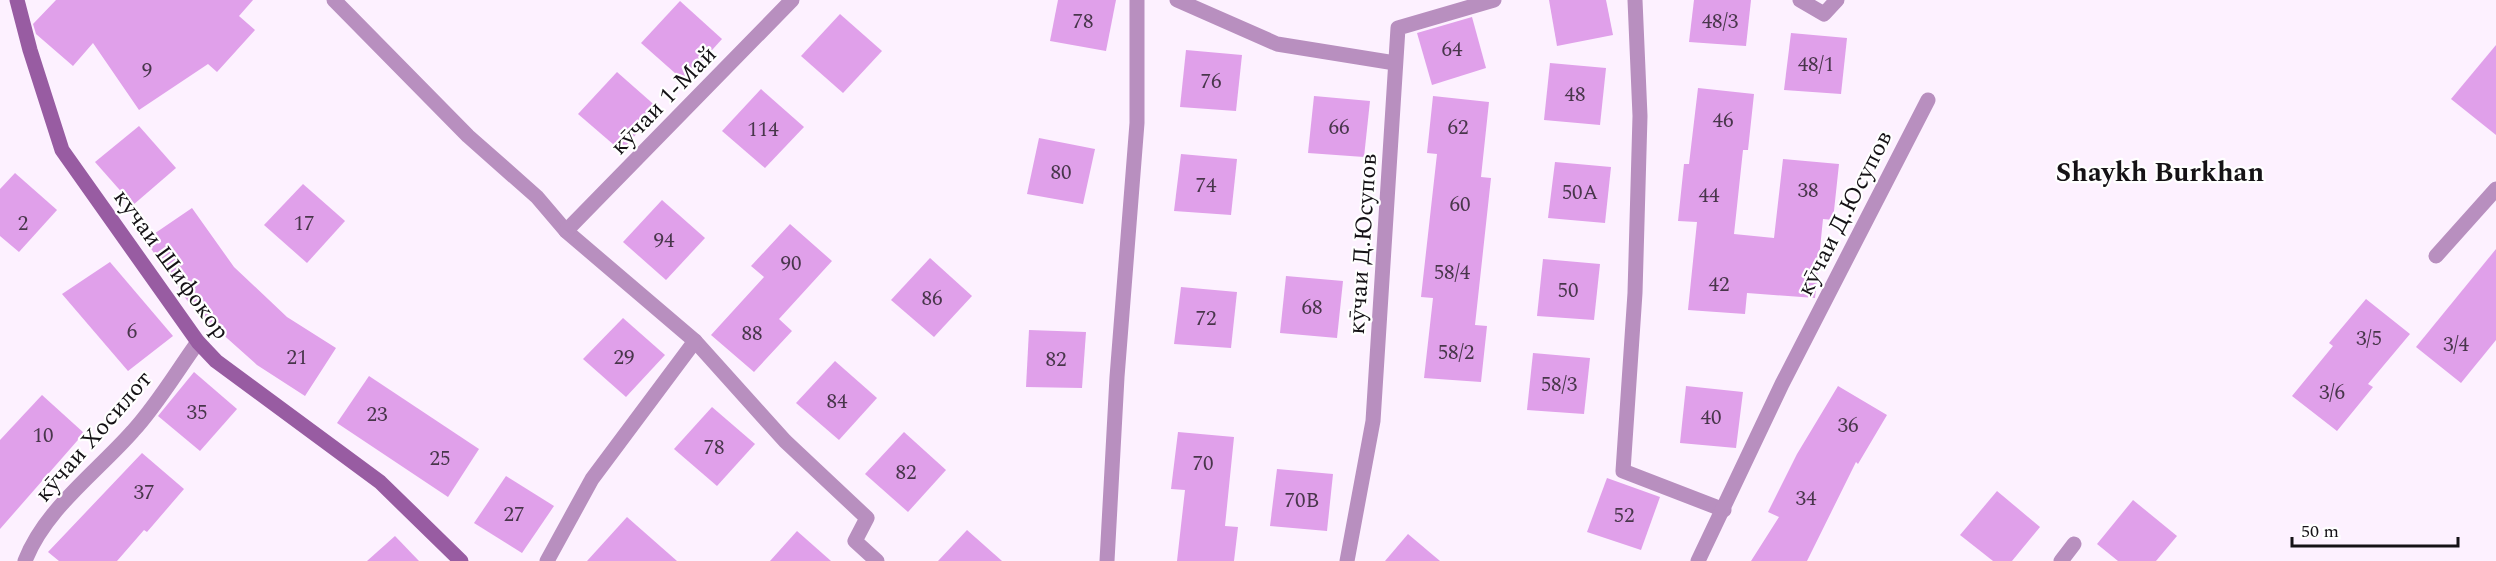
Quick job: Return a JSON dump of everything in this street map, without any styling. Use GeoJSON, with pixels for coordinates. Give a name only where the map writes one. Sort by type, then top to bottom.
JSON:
{"type":"FeatureCollection","features":[{"type":"Feature","properties":{"kind":"street","name":"кучаи Шифокор"},"geometry":{"type":"LineString","coordinates":[[17,0],[30,50],[62,150],[198,342],[216,362],[380,482],[461,561]]}},
{"type":"Feature","properties":{"kind":"street"},"geometry":{"type":"LineString","coordinates":[[334,0],[468,136],[537,197],[566,231],[695,341],[785,441],[867,518],[855,541],[877,561]]}},
{"type":"Feature","properties":{"kind":"street","name":"кӯчаи 1-Май"},"geometry":{"type":"LineString","coordinates":[[566,231],[792,0]]}},
{"type":"Feature","properties":{"kind":"street"},"geometry":{"type":"LineString","coordinates":[[1107,561],[1117,377],[1137,123],[1137,0]]}},
{"type":"Feature","properties":{"kind":"street"},"geometry":{"type":"LineString","coordinates":[[1177,0],[1276,44],[1395,63]]}},
{"type":"Feature","properties":{"kind":"street","name":"кӯчаи Д.Юсупов"},"geometry":{"type":"LineString","coordinates":[[1347,561],[1373,421],[1398,28],[1494,0]]}},
{"type":"Feature","properties":{"kind":"street"},"geometry":{"type":"LineString","coordinates":[[1635,0],[1640,116],[1635,293],[1623,471],[1724,510]]}},
{"type":"Feature","properties":{"kind":"street"},"geometry":{"type":"LineString","coordinates":[[1800,0],[1824,14],[1837,0]]}},
{"type":"Feature","properties":{"kind":"street","name":"кӯчаи Д.Юсупов"},"geometry":{"type":"LineString","coordinates":[[1698,561],[1782,384],[1928,100]]}},
{"type":"Feature","properties":{"kind":"street"},"geometry":{"type":"LineString","coordinates":[[2436,256],[2496,189]]}},
{"type":"Feature","properties":{"kind":"street"},"geometry":{"type":"LineString","coordinates":[[547,561],[592,479],[695,341]]}},
{"type":"Feature","properties":{"kind":"street","name":"кӯчаи Хосилот"},"geometry":{"type":"LineString","coordinates":[[25,561],[32,543],[74,492],[135,430],[198,342]]}},
{"type":"Feature","properties":{"kind":"street"},"geometry":{"type":"LineString","coordinates":[[2061,561],[2074,544]]}},
{"type":"Feature","properties":{"kind":"building"},"geometry":{"type":"Polygon","coordinates":[[[56,0],[253,0],[239,16],[255,30],[217,72],[208,64],[139,110],[93,43],[73,66],[36,34],[33,24],[56,0]]]}},
{"type":"Feature","properties":{"kind":"building"},"geometry":{"type":"Polygon","coordinates":[[[1058,0],[1116,0],[1106,51],[1050,41],[1058,0]]]}},
{"type":"Feature","properties":{"kind":"building"},"geometry":{"type":"Polygon","coordinates":[[[1549,0],[1606,0],[1613,35],[1557,46],[1549,0]]]}},
{"type":"Feature","properties":{"kind":"building"},"geometry":{"type":"Polygon","coordinates":[[[1694,0],[1751,0],[1746,46],[1689,42],[1694,0]]]}},
{"type":"Feature","properties":{"kind":"building"},"geometry":{"type":"Polygon","coordinates":[[[680,1],[722,39],[684,81],[641,43],[680,1]]]}},
{"type":"Feature","properties":{"kind":"building"},"geometry":{"type":"Polygon","coordinates":[[[840,14],[882,51],[843,93],[801,56],[840,14]]]}},
{"type":"Feature","properties":{"kind":"building"},"geometry":{"type":"Polygon","coordinates":[[[1472,17],[1486,68],[1432,85],[1417,33],[1472,17]]]}},
{"type":"Feature","properties":{"kind":"building"},"geometry":{"type":"Polygon","coordinates":[[[1791,33],[1847,38],[1841,94],[1784,90],[1791,33]]]}},
{"type":"Feature","properties":{"kind":"building"},"geometry":{"type":"Polygon","coordinates":[[[2496,45],[2496,135],[2451,99],[2496,45]]]}},
{"type":"Feature","properties":{"kind":"building"},"geometry":{"type":"Polygon","coordinates":[[[1186,50],[1242,55],[1236,111],[1180,107],[1186,50]]]}},
{"type":"Feature","properties":{"kind":"building"},"geometry":{"type":"Polygon","coordinates":[[[1550,63],[1606,68],[1600,125],[1544,120],[1550,63]]]}},
{"type":"Feature","properties":{"kind":"building"},"geometry":{"type":"Polygon","coordinates":[[[617,72],[659,109],[621,151],[578,114],[617,72]]]}},
{"type":"Feature","properties":{"kind":"building"},"geometry":{"type":"Polygon","coordinates":[[[1698,88],[1754,94],[1748,150],[1743,150],[1734,234],[1774,238],[1783,159],[1839,164],[1833,220],[1823,219],[1815,298],[1747,293],[1745,314],[1688,310],[1697,222],[1678,221],[1684,164],[1689,164],[1698,88]]]}},
{"type":"Feature","properties":{"kind":"building"},"geometry":{"type":"Polygon","coordinates":[[[761,89],[804,127],[765,168],[722,131],[761,89]]]}},
{"type":"Feature","properties":{"kind":"building"},"geometry":{"type":"Polygon","coordinates":[[[1314,96],[1370,101],[1364,157],[1308,153],[1314,96]]]}},
{"type":"Feature","properties":{"kind":"building"},"geometry":{"type":"Polygon","coordinates":[[[1433,96],[1489,102],[1481,177],[1491,178],[1475,325],[1487,326],[1481,382],[1424,378],[1433,298],[1421,297],[1437,154],[1427,153],[1433,96]]]}},
{"type":"Feature","properties":{"kind":"building"},"geometry":{"type":"Polygon","coordinates":[[[139,126],[176,168],[133,205],[95,162],[139,126]]]}},
{"type":"Feature","properties":{"kind":"building"},"geometry":{"type":"Polygon","coordinates":[[[1039,138],[1095,149],[1083,204],[1027,194],[1039,138]]]}},
{"type":"Feature","properties":{"kind":"building"},"geometry":{"type":"Polygon","coordinates":[[[1181,154],[1237,159],[1231,215],[1174,211],[1181,154]]]}},
{"type":"Feature","properties":{"kind":"building"},"geometry":{"type":"Polygon","coordinates":[[[1555,162],[1611,167],[1605,223],[1548,218],[1555,162]]]}},
{"type":"Feature","properties":{"kind":"building"},"geometry":{"type":"Polygon","coordinates":[[[15,173],[57,210],[19,252],[0,236],[0,189],[15,173]]]}},
{"type":"Feature","properties":{"kind":"building"},"geometry":{"type":"Polygon","coordinates":[[[303,184],[345,221],[307,263],[264,225],[303,184]]]}},
{"type":"Feature","properties":{"kind":"building"},"geometry":{"type":"Polygon","coordinates":[[[662,200],[705,238],[666,280],[623,242],[662,200]]]}},
{"type":"Feature","properties":{"kind":"building"},"geometry":{"type":"Polygon","coordinates":[[[192,208],[234,267],[287,317],[336,348],[305,396],[257,365],[191,306],[145,240],[192,208]]]}},
{"type":"Feature","properties":{"kind":"building"},"geometry":{"type":"Polygon","coordinates":[[[790,224],[832,261],[779,319],[792,331],[754,372],[711,335],[764,277],[751,266],[790,224]]]}},
{"type":"Feature","properties":{"kind":"building"},"geometry":{"type":"Polygon","coordinates":[[[2496,249],[2496,340],[2461,383],[2416,347],[2496,249]]]}},
{"type":"Feature","properties":{"kind":"building"},"geometry":{"type":"Polygon","coordinates":[[[930,258],[972,296],[934,337],[891,300],[930,258]]]}},
{"type":"Feature","properties":{"kind":"building"},"geometry":{"type":"Polygon","coordinates":[[[1543,259],[1600,264],[1594,320],[1537,316],[1543,259]]]}},
{"type":"Feature","properties":{"kind":"building"},"geometry":{"type":"Polygon","coordinates":[[[110,262],[173,336],[128,371],[62,294],[110,262]]]}},
{"type":"Feature","properties":{"kind":"building"},"geometry":{"type":"Polygon","coordinates":[[[1286,276],[1343,281],[1337,338],[1280,333],[1286,276]]]}},
{"type":"Feature","properties":{"kind":"building"},"geometry":{"type":"Polygon","coordinates":[[[1181,287],[1237,292],[1231,348],[1174,344],[1181,287]]]}},
{"type":"Feature","properties":{"kind":"building"},"geometry":{"type":"Polygon","coordinates":[[[2366,299],[2410,334],[2368,384],[2373,387],[2337,431],[2292,396],[2333,346],[2329,343],[2366,299]]]}},
{"type":"Feature","properties":{"kind":"building"},"geometry":{"type":"Polygon","coordinates":[[[623,318],[665,355],[626,397],[583,359],[623,318]]]}},
{"type":"Feature","properties":{"kind":"building"},"geometry":{"type":"Polygon","coordinates":[[[1029,330],[1086,332],[1082,388],[1026,387],[1029,330]]]}},
{"type":"Feature","properties":{"kind":"building"},"geometry":{"type":"Polygon","coordinates":[[[1533,353],[1590,358],[1584,414],[1527,410],[1533,353]]]}},
{"type":"Feature","properties":{"kind":"building"},"geometry":{"type":"Polygon","coordinates":[[[835,361],[877,398],[839,440],[796,403],[835,361]]]}},
{"type":"Feature","properties":{"kind":"building"},"geometry":{"type":"Polygon","coordinates":[[[194,372],[237,409],[200,451],[158,416],[194,372]]]}},
{"type":"Feature","properties":{"kind":"building"},"geometry":{"type":"Polygon","coordinates":[[[369,376],[479,449],[448,497],[337,423],[369,376]]]}},
{"type":"Feature","properties":{"kind":"building"},"geometry":{"type":"Polygon","coordinates":[[[1686,386],[1743,392],[1736,448],[1680,443],[1686,386]]]}},
{"type":"Feature","properties":{"kind":"building"},"geometry":{"type":"Polygon","coordinates":[[[1838,386],[1887,415],[1858,464],[1856,462],[1807,561],[1751,561],[1779,517],[1768,512],[1797,454],[1838,386]]]}},
{"type":"Feature","properties":{"kind":"building"},"geometry":{"type":"Polygon","coordinates":[[[42,395],[84,433],[0,529],[0,440],[42,395]]]}},
{"type":"Feature","properties":{"kind":"building"},"geometry":{"type":"Polygon","coordinates":[[[712,407],[755,444],[717,486],[674,449],[712,407]]]}},
{"type":"Feature","properties":{"kind":"building"},"geometry":{"type":"Polygon","coordinates":[[[904,432],[946,470],[908,512],[865,474],[904,432]]]}},
{"type":"Feature","properties":{"kind":"building"},"geometry":{"type":"Polygon","coordinates":[[[1178,432],[1234,437],[1225,526],[1238,527],[1234,561],[1177,561],[1185,490],[1171,489],[1178,432]]]}},
{"type":"Feature","properties":{"kind":"building"},"geometry":{"type":"Polygon","coordinates":[[[142,453],[184,489],[147,532],[144,530],[117,561],[59,561],[48,552],[142,453]]]}},
{"type":"Feature","properties":{"kind":"building"},"geometry":{"type":"Polygon","coordinates":[[[1277,469],[1333,474],[1327,531],[1270,526],[1277,469]]]}},
{"type":"Feature","properties":{"kind":"building"},"geometry":{"type":"Polygon","coordinates":[[[506,476],[554,506],[522,553],[474,523],[506,476]]]}},
{"type":"Feature","properties":{"kind":"building"},"geometry":{"type":"Polygon","coordinates":[[[1607,478],[1660,497],[1641,550],[1587,532],[1607,478]]]}},
{"type":"Feature","properties":{"kind":"building"},"geometry":{"type":"Polygon","coordinates":[[[1997,491],[2040,527],[2012,561],[1993,561],[1960,535],[1997,491]]]}},
{"type":"Feature","properties":{"kind":"building"},"geometry":{"type":"Polygon","coordinates":[[[2133,500],[2177,536],[2156,561],[2118,561],[2097,544],[2133,500]]]}},
{"type":"Feature","properties":{"kind":"building"},"geometry":{"type":"Polygon","coordinates":[[[627,517],[677,561],[587,561],[627,517]]]}},
{"type":"Feature","properties":{"kind":"building"},"geometry":{"type":"Polygon","coordinates":[[[967,530],[1002,561],[938,561],[967,530]]]}},
{"type":"Feature","properties":{"kind":"building"},"geometry":{"type":"Polygon","coordinates":[[[797,531],[831,561],[770,561],[797,531]]]}},
{"type":"Feature","properties":{"kind":"building"},"geometry":{"type":"Polygon","coordinates":[[[1408,534],[1440,561],[1385,561],[1408,534]]]}},
{"type":"Feature","properties":{"kind":"building"},"geometry":{"type":"Polygon","coordinates":[[[395,536],[419,561],[367,561],[395,536]]]}},
{"type":"Feature","properties":{"kind":"district","name":"Shaykh Burkhan"},"geometry":{"type":"Point","coordinates":[2160,172]}}]}
